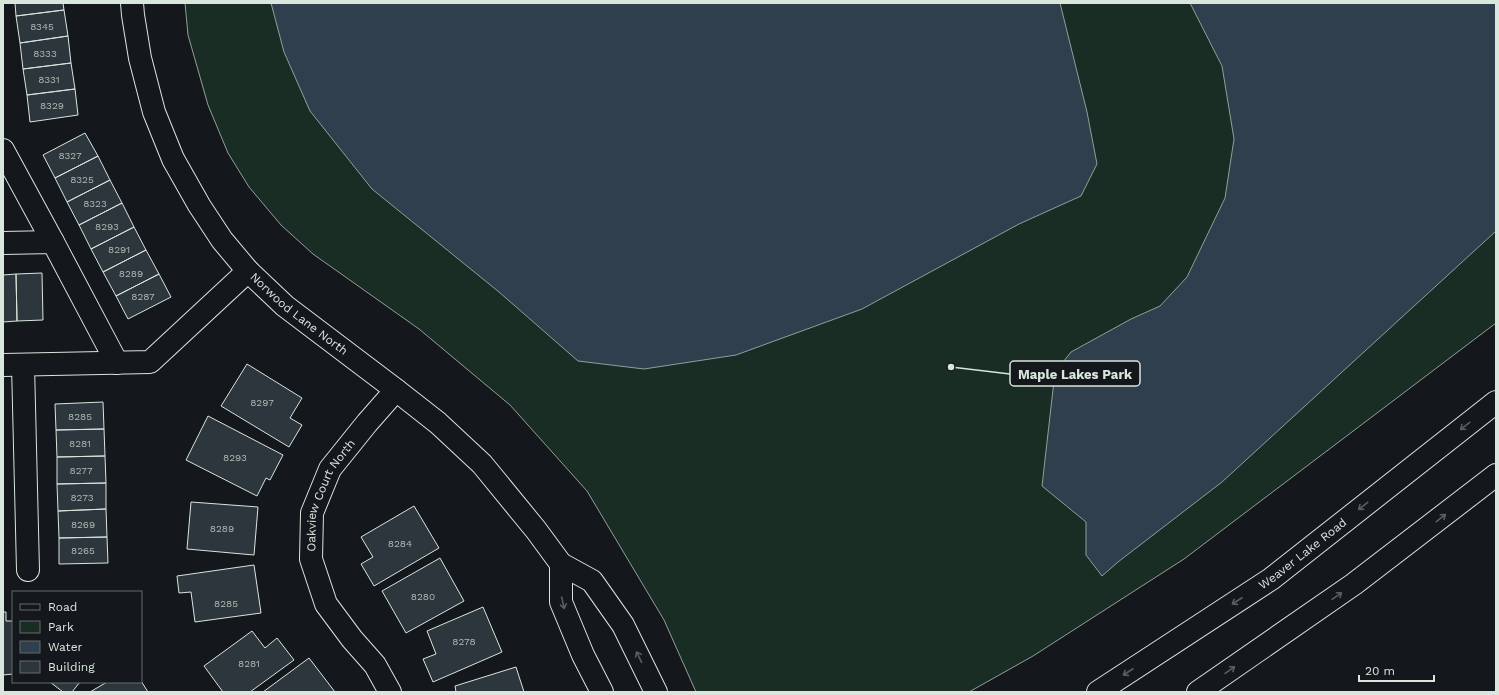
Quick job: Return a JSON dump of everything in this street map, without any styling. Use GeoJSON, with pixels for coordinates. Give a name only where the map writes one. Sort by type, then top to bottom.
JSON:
{"type":"FeatureCollection","features":[{"type":"Feature","properties":{"kind":"street","name":"Norwood Lane North"},"geometry":{"type":"LineString","coordinates":[[132,3],[140,58],[154,112],[173,159],[199,205],[222,240],[248,271],[284,306],[438,423],[482,464],[536,530],[561,564],[592,581],[623,625],[656,692]]}},
{"type":"Feature","properties":{"kind":"street"},"geometry":{"type":"LineString","coordinates":[[3,150],[117,363]]}},
{"type":"Feature","properties":{"kind":"street"},"geometry":{"type":"LineString","coordinates":[[3,243],[53,242]]}},
{"type":"Feature","properties":{"kind":"street"},"geometry":{"type":"LineString","coordinates":[[28,570],[13,365],[150,362],[248,271]]}},
{"type":"Feature","properties":{"kind":"street","name":"Oakview Court North"},"geometry":{"type":"LineString","coordinates":[[390,692],[375,665],[352,639],[326,604],[311,559],[312,513],[330,470],[367,423],[396,390]]}},
{"type":"Feature","properties":{"kind":"street","name":"Weaver Lake Road"},"geometry":{"type":"LineString","coordinates":[[1098,692],[1271,579],[1496,402]]}},
{"type":"Feature","properties":{"kind":"street"},"geometry":{"type":"LineString","coordinates":[[1198,692],[1354,584],[1496,475]]}},
{"type":"Feature","properties":{"kind":"street"},"geometry":{"type":"LineString","coordinates":[[561,564],[562,602],[583,655],[602,692]]}},
{"type":"Feature","properties":{"kind":"green space"},"geometry":{"type":"Polygon","coordinates":[[[185,3],[1496,3],[1496,323],[1184,559],[1033,656],[969,692],[696,692],[664,620],[587,491],[510,405],[419,329],[313,254],[281,225],[249,187],[228,153],[208,105],[188,35],[185,3]]]}},
{"type":"Feature","properties":{"kind":"water"},"geometry":{"type":"Polygon","coordinates":[[[271,3],[1060,3],[1087,112],[1097,164],[1081,196],[1019,224],[862,309],[736,355],[644,369],[578,361],[499,292],[372,189],[310,111],[284,52],[271,3]]]}},
{"type":"Feature","properties":{"kind":"water"},"geometry":{"type":"Polygon","coordinates":[[[1190,3],[1496,3],[1496,231],[1222,482],[1102,576],[1086,555],[1086,522],[1042,486],[1055,372],[1071,352],[1131,319],[1160,306],[1187,277],[1225,198],[1234,139],[1222,66],[1190,3]]]}},
{"type":"Feature","properties":{"kind":"building"},"geometry":{"type":"Polygon","coordinates":[[[15,3],[63,3],[64,10],[16,16],[15,3]]]}},
{"type":"Feature","properties":{"kind":"building"},"geometry":{"type":"Polygon","coordinates":[[[64,10],[68,36],[20,43],[16,16],[64,10]]]}},
{"type":"Feature","properties":{"kind":"building"},"geometry":{"type":"Polygon","coordinates":[[[68,36],[71,63],[23,69],[20,43],[68,36]]]}},
{"type":"Feature","properties":{"kind":"building"},"geometry":{"type":"Polygon","coordinates":[[[71,63],[75,89],[27,95],[23,69],[71,63]]]}},
{"type":"Feature","properties":{"kind":"building"},"geometry":{"type":"Polygon","coordinates":[[[75,89],[78,115],[30,122],[27,95],[75,89]]]}},
{"type":"Feature","properties":{"kind":"building"},"geometry":{"type":"Polygon","coordinates":[[[85,133],[98,156],[55,178],[43,155],[85,133]]]}},
{"type":"Feature","properties":{"kind":"building"},"geometry":{"type":"Polygon","coordinates":[[[98,156],[110,180],[67,202],[55,178],[98,156]]]}},
{"type":"Feature","properties":{"kind":"building"},"geometry":{"type":"Polygon","coordinates":[[[110,180],[122,203],[79,225],[67,202],[110,180]]]}},
{"type":"Feature","properties":{"kind":"building"},"geometry":{"type":"Polygon","coordinates":[[[122,203],[134,227],[91,249],[79,225],[122,203]]]}},
{"type":"Feature","properties":{"kind":"building"},"geometry":{"type":"Polygon","coordinates":[[[134,227],[146,250],[103,272],[91,249],[134,227]]]}},
{"type":"Feature","properties":{"kind":"building"},"geometry":{"type":"Polygon","coordinates":[[[146,250],[159,274],[116,296],[103,272],[146,250]]]}},
{"type":"Feature","properties":{"kind":"building"},"geometry":{"type":"Polygon","coordinates":[[[42,273],[43,320],[17,321],[16,274],[42,273]]]}},
{"type":"Feature","properties":{"kind":"building"},"geometry":{"type":"Polygon","coordinates":[[[16,274],[17,321],[3,322],[3,275],[16,274]]]}},
{"type":"Feature","properties":{"kind":"building"},"geometry":{"type":"Polygon","coordinates":[[[159,274],[171,297],[128,319],[116,296],[159,274]]]}},
{"type":"Feature","properties":{"kind":"building"},"geometry":{"type":"Polygon","coordinates":[[[247,364],[302,398],[290,418],[302,425],[289,447],[221,406],[247,364]]]}},
{"type":"Feature","properties":{"kind":"building"},"geometry":{"type":"Polygon","coordinates":[[[103,402],[104,429],[56,430],[55,404],[103,402]]]}},
{"type":"Feature","properties":{"kind":"building"},"geometry":{"type":"Polygon","coordinates":[[[208,416],[283,455],[270,480],[266,478],[257,496],[186,460],[208,416]]]}},
{"type":"Feature","properties":{"kind":"building"},"geometry":{"type":"Polygon","coordinates":[[[104,429],[105,456],[57,457],[56,430],[104,429]]]}},
{"type":"Feature","properties":{"kind":"building"},"geometry":{"type":"Polygon","coordinates":[[[105,456],[106,483],[57,484],[57,457],[105,456]]]}},
{"type":"Feature","properties":{"kind":"building"},"geometry":{"type":"Polygon","coordinates":[[[106,483],[106,509],[58,511],[57,484],[106,483]]]}},
{"type":"Feature","properties":{"kind":"building"},"geometry":{"type":"Polygon","coordinates":[[[191,502],[258,507],[254,555],[187,549],[191,502]]]}},
{"type":"Feature","properties":{"kind":"building"},"geometry":{"type":"Polygon","coordinates":[[[414,506],[439,548],[374,586],[361,564],[373,557],[361,537],[414,506]]]}},
{"type":"Feature","properties":{"kind":"building"},"geometry":{"type":"Polygon","coordinates":[[[106,509],[107,537],[59,538],[58,511],[106,509]]]}},
{"type":"Feature","properties":{"kind":"building"},"geometry":{"type":"Polygon","coordinates":[[[107,537],[108,563],[59,564],[59,538],[107,537]]]}},
{"type":"Feature","properties":{"kind":"building"},"geometry":{"type":"Polygon","coordinates":[[[440,558],[464,601],[406,633],[382,591],[440,558]]]}},
{"type":"Feature","properties":{"kind":"building"},"geometry":{"type":"Polygon","coordinates":[[[254,565],[261,613],[195,622],[191,592],[179,593],[177,576],[254,565]]]}},
{"type":"Feature","properties":{"kind":"building"},"geometry":{"type":"Polygon","coordinates":[[[483,607],[502,652],[433,682],[423,659],[436,654],[427,631],[483,607]]]}},
{"type":"Feature","properties":{"kind":"building"},"geometry":{"type":"Polygon","coordinates":[[[3,612],[6,612],[6,621],[12,621],[12,674],[3,675],[3,612]]]}},
{"type":"Feature","properties":{"kind":"building"},"geometry":{"type":"Polygon","coordinates":[[[252,631],[265,648],[277,638],[294,660],[250,692],[223,692],[204,666],[252,631]]]}},
{"type":"Feature","properties":{"kind":"building"},"geometry":{"type":"Polygon","coordinates":[[[309,658],[335,692],[263,692],[309,658]]]}},
{"type":"Feature","properties":{"kind":"building"},"geometry":{"type":"Polygon","coordinates":[[[516,667],[524,692],[456,692],[455,686],[516,667]]]}},
{"type":"Feature","properties":{"kind":"building"},"geometry":{"type":"Polygon","coordinates":[[[51,683],[79,683],[72,692],[63,692],[51,683]]]}},
{"type":"Feature","properties":{"kind":"building"},"geometry":{"type":"Polygon","coordinates":[[[105,683],[142,683],[148,692],[90,692],[105,683]]]}},
{"type":"Feature","properties":{"kind":"place","name":"Maple Lakes Park"},"geometry":{"type":"Point","coordinates":[951,367]}}]}
